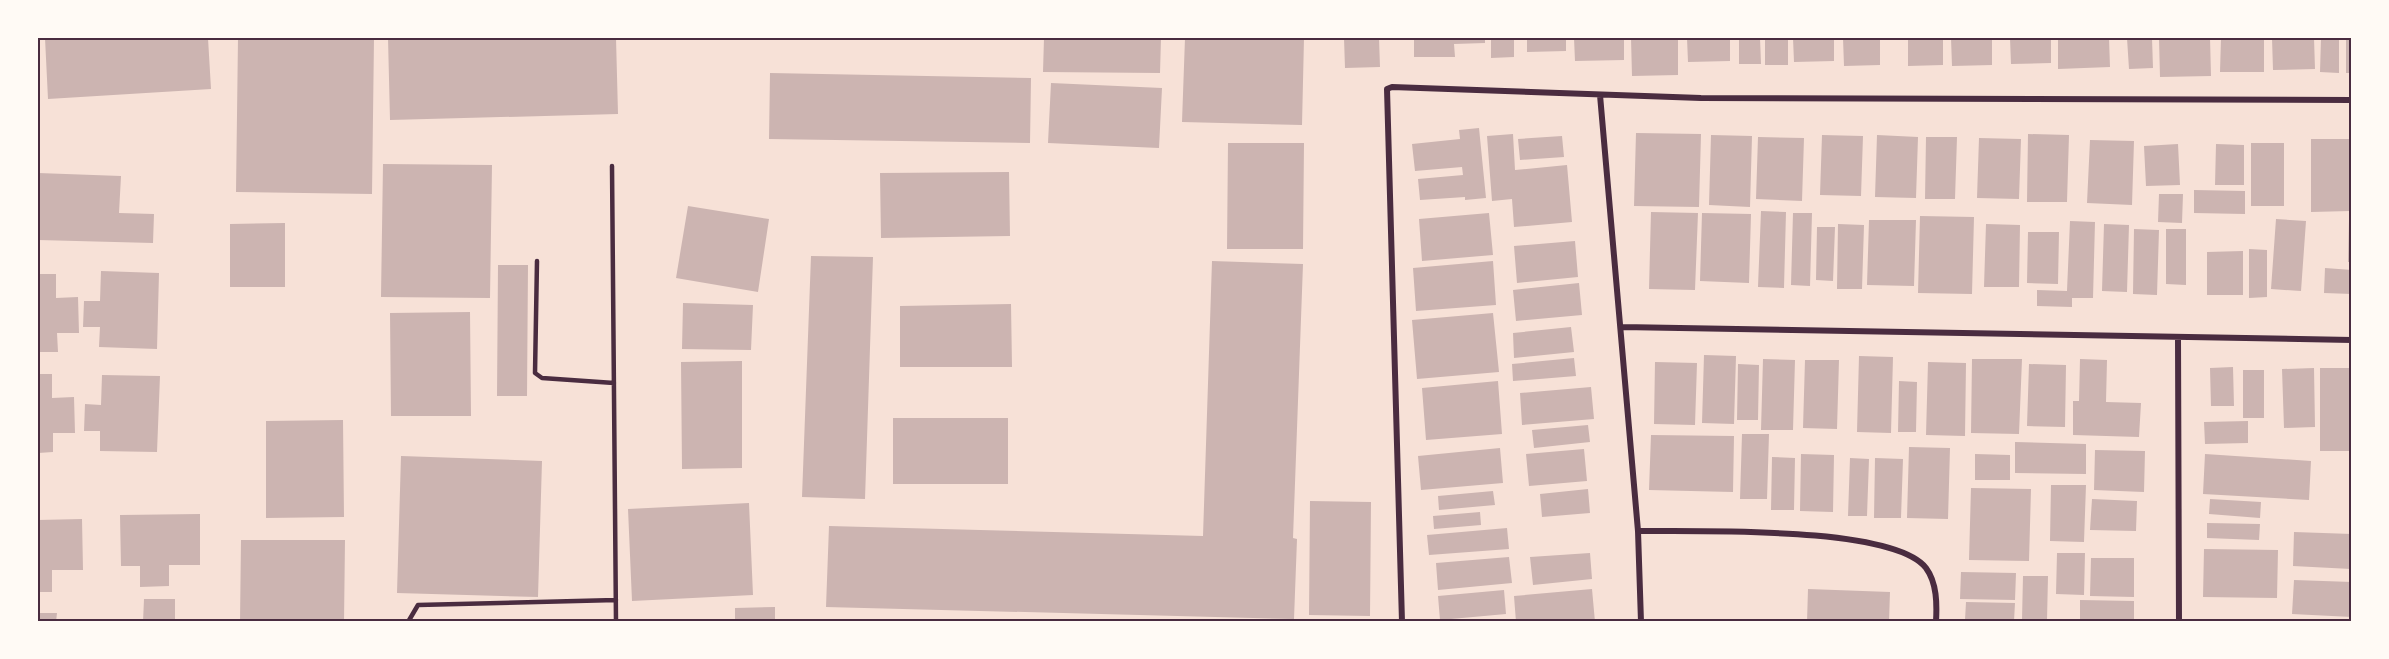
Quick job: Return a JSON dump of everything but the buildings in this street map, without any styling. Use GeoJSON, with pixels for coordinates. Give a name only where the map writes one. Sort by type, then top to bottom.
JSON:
{"type":"FeatureCollection","features":[{"type":"Feature","properties":{"kind":"street"},"geometry":{"type":"LineString","coordinates":[[1402,621],[1387,89],[1392,87],[1600,95],[2352,100]]}},
{"type":"Feature","properties":{"kind":"street"},"geometry":{"type":"LineString","coordinates":[[1600,95],[1638,531],[1641,621]]}},
{"type":"Feature","properties":{"kind":"street"},"geometry":{"type":"LineString","coordinates":[[1622,327],[2178,338],[2352,339]]}},
{"type":"Feature","properties":{"kind":"street"},"geometry":{"type":"LineString","coordinates":[[2178,338],[2179,621]]}},
{"type":"Feature","properties":{"kind":"street"},"geometry":{"type":"LineString","coordinates":[[1638,531],[1832,536],[1910,554],[1927,569],[1937,596],[1936,621]]}},
{"type":"Feature","properties":{"kind":"lane"},"geometry":{"type":"LineString","coordinates":[[612,165],[616,621]]}},
{"type":"Feature","properties":{"kind":"lane"},"geometry":{"type":"LineString","coordinates":[[537,261],[535,373],[542,378],[614,383]]}},
{"type":"Feature","properties":{"kind":"lane"},"geometry":{"type":"LineString","coordinates":[[408,621],[418,605],[616,600]]}}]}
